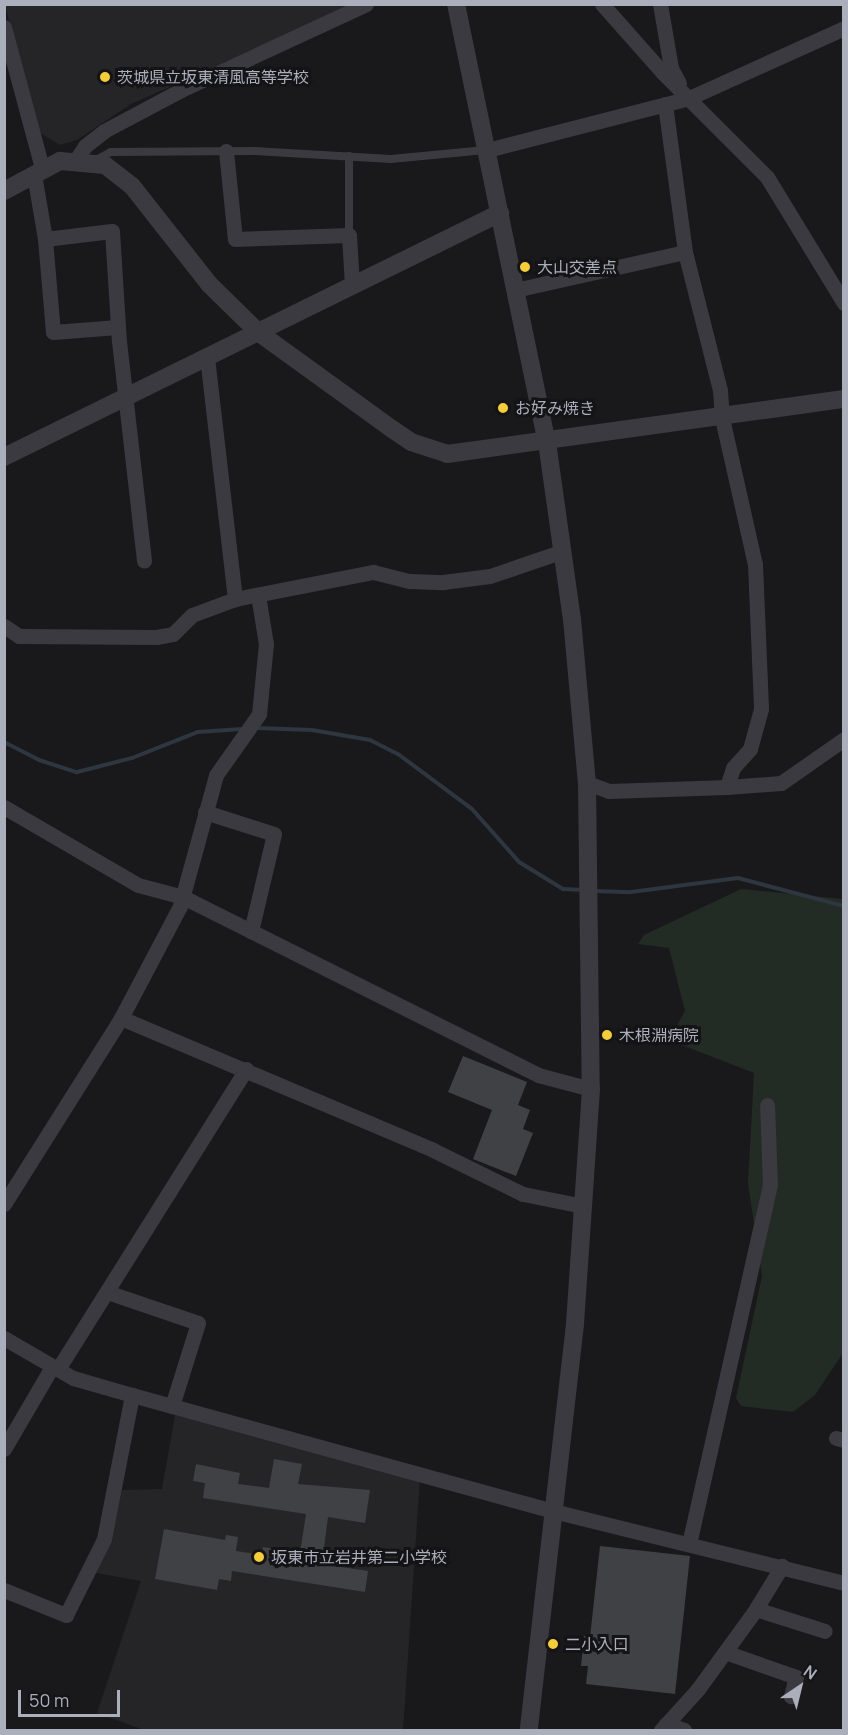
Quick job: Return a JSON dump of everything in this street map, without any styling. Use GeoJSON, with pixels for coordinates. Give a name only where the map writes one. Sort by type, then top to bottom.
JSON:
{"type":"FeatureCollection","features":[{"type":"Feature","properties":{"kind":"street"},"geometry":{"type":"LineString","coordinates":[[84,162],[85,146],[133,115],[366,4]]}},
{"type":"Feature","properties":{"kind":"street"},"geometry":{"type":"LineString","coordinates":[[456,4],[547,442],[563,551],[587,783],[591,1089],[575,1324],[529,1731]]}},
{"type":"Feature","properties":{"kind":"street"},"geometry":{"type":"LineString","coordinates":[[603,4],[688,98],[767,177],[843,303]]}},
{"type":"Feature","properties":{"kind":"street"},"geometry":{"type":"LineString","coordinates":[[660,4],[671,68],[688,98]]}},
{"type":"Feature","properties":{"kind":"street"},"geometry":{"type":"LineString","coordinates":[[487,150],[688,98],[843,28]]}},
{"type":"Feature","properties":{"kind":"street"},"geometry":{"type":"LineString","coordinates":[[6,35],[38,171],[53,332],[118,327]]}},
{"type":"Feature","properties":{"kind":"street"},"geometry":{"type":"LineString","coordinates":[[665,104],[685,252],[720,390],[722,418],[755,564],[762,709],[750,748],[732,768],[727,787]]}},
{"type":"Feature","properties":{"kind":"street"},"geometry":{"type":"LineString","coordinates":[[226,151],[235,239],[349,235],[352,286]]}},
{"type":"Feature","properties":{"kind":"street"},"geometry":{"type":"LineString","coordinates":[[4,191],[38,171],[84,162],[105,165],[132,186],[209,284],[258,332],[392,429],[429,449],[447,454],[722,418],[843,399]]}},
{"type":"Feature","properties":{"kind":"street"},"geometry":{"type":"LineString","coordinates":[[4,457],[500,213]]}},
{"type":"Feature","properties":{"kind":"street"},"geometry":{"type":"LineString","coordinates":[[45,239],[112,231],[118,327],[144,561]]}},
{"type":"Feature","properties":{"kind":"street"},"geometry":{"type":"LineString","coordinates":[[515,290],[685,252]]}},
{"type":"Feature","properties":{"kind":"street"},"geometry":{"type":"LineString","coordinates":[[207,357],[236,599]]}},
{"type":"Feature","properties":{"kind":"street"},"geometry":{"type":"LineString","coordinates":[[4,626],[19,636],[156,637],[172,634],[192,615],[236,599],[372,572],[410,580],[443,582],[490,576],[563,551]]}},
{"type":"Feature","properties":{"kind":"street"},"geometry":{"type":"LineString","coordinates":[[4,1204],[122,1018],[183,897],[216,775],[259,714],[266,644],[258,595]]}},
{"type":"Feature","properties":{"kind":"street"},"geometry":{"type":"LineString","coordinates":[[587,783],[609,791],[727,787],[786,780],[843,739]]}},
{"type":"Feature","properties":{"kind":"street"},"geometry":{"type":"LineString","coordinates":[[4,807],[138,885],[183,897],[538,1076],[591,1089]]}},
{"type":"Feature","properties":{"kind":"street"},"geometry":{"type":"LineString","coordinates":[[205,812],[274,834],[251,931]]}},
{"type":"Feature","properties":{"kind":"street"},"geometry":{"type":"LineString","coordinates":[[122,1018],[433,1150],[523,1194],[583,1206]]}},
{"type":"Feature","properties":{"kind":"street"},"geometry":{"type":"LineString","coordinates":[[4,1449],[107,1292],[246,1069]]}},
{"type":"Feature","properties":{"kind":"street"},"geometry":{"type":"LineString","coordinates":[[690,1544],[770,1185],[767,1105]]}},
{"type":"Feature","properties":{"kind":"street"},"geometry":{"type":"LineString","coordinates":[[107,1292],[198,1323],[172,1406]]}},
{"type":"Feature","properties":{"kind":"street"},"geometry":{"type":"LineString","coordinates":[[4,1338],[73,1378],[553,1511],[782,1566],[843,1583]]}},
{"type":"Feature","properties":{"kind":"street"},"geometry":{"type":"LineString","coordinates":[[4,1590],[66,1615],[104,1539],[132,1395]]}},
{"type":"Feature","properties":{"kind":"street"},"geometry":{"type":"LineString","coordinates":[[664,1728],[725,1652],[756,1609],[782,1566]]}},
{"type":"Feature","properties":{"kind":"street"},"geometry":{"type":"LineString","coordinates":[[756,1609],[825,1631]]}},
{"type":"Feature","properties":{"kind":"street"},"geometry":{"type":"LineString","coordinates":[[725,1652],[796,1677],[791,1696]]}},
{"type":"Feature","properties":{"kind":"street"},"geometry":{"type":"LineString","coordinates":[[664,1728],[684,1731]]}},
{"type":"Feature","properties":{"kind":"lane"},"geometry":{"type":"LineString","coordinates":[[84,162],[111,152],[226,151],[430,158],[487,150]]}},
{"type":"Feature","properties":{"kind":"lane"},"geometry":{"type":"LineString","coordinates":[[349,156],[349,235]]}},
{"type":"Feature","properties":{"kind":"shaded area","name":"茨城県立坂東清風高等学校"},"geometry":{"type":"Polygon","coordinates":[[[5,5],[356,5],[131,104],[77,140],[60,145],[37,131],[5,5]]]}},
{"type":"Feature","properties":{"kind":"shaded area"},"geometry":{"type":"Polygon","coordinates":[[[741,889],[843,899],[843,1353],[815,1395],[793,1412],[741,1406],[736,1398],[762,1276],[748,1184],[754,1073],[669,1040],[685,1011],[669,948],[638,944],[644,935],[741,889]]]}},
{"type":"Feature","properties":{"kind":"shaded area","name":"坂東市立岩井第二小学校"},"geometry":{"type":"Polygon","coordinates":[[[175,1415],[420,1478],[403,1730],[144,1730],[97,1713],[141,1581],[96,1573],[110,1542],[122,1490],[162,1489],[175,1415]]]}},
{"type":"Feature","properties":{"kind":"building"},"geometry":{"type":"Polygon","coordinates":[[[463,1056],[527,1082],[518,1105],[530,1110],[523,1129],[533,1133],[516,1176],[473,1159],[492,1110],[448,1092],[463,1056]]]}},
{"type":"Feature","properties":{"kind":"building"},"geometry":{"type":"Polygon","coordinates":[[[274,1459],[302,1464],[298,1484],[370,1490],[365,1523],[328,1517],[322,1564],[368,1571],[365,1592],[232,1571],[231,1581],[219,1579],[217,1590],[155,1579],[164,1529],[225,1540],[226,1535],[238,1537],[236,1551],[262,1555],[263,1547],[300,1553],[306,1514],[203,1498],[205,1483],[193,1481],[196,1464],[240,1473],[238,1484],[269,1488],[274,1459]]]}},
{"type":"Feature","properties":{"kind":"building"},"geometry":{"type":"Polygon","coordinates":[[[600,1546],[690,1556],[675,1694],[586,1684],[588,1666],[581,1666],[584,1636],[590,1637],[600,1546]]]}},
{"type":"Feature","properties":{"kind":"waterway"},"geometry":{"type":"LineString","coordinates":[[256,728],[312,730],[370,740],[398,754],[472,809],[519,862],[563,889],[584,890]]}},
{"type":"Feature","properties":{"kind":"waterway"},"geometry":{"type":"LineString","coordinates":[[4,742],[39,760],[77,772],[132,758],[198,732],[242,729]]}},
{"type":"Feature","properties":{"kind":"waterway"},"geometry":{"type":"LineString","coordinates":[[595,891],[631,892],[738,878],[844,906]]}},
{"type":"Feature","properties":{"kind":"place","name":"茨城県立坂東清風高等学校"},"geometry":{"type":"Point","coordinates":[105,77]}},
{"type":"Feature","properties":{"kind":"place","name":"大山交差点"},"geometry":{"type":"Point","coordinates":[525,267]}},
{"type":"Feature","properties":{"kind":"place","name":"お好み焼き"},"geometry":{"type":"Point","coordinates":[503,408]}},
{"type":"Feature","properties":{"kind":"place","name":"木根淵病院"},"geometry":{"type":"Point","coordinates":[607,1035]}},
{"type":"Feature","properties":{"kind":"place","name":"坂東市立岩井第二小学校"},"geometry":{"type":"Point","coordinates":[259,1557]}},
{"type":"Feature","properties":{"kind":"place","name":"二小入口"},"geometry":{"type":"Point","coordinates":[553,1644]}}]}
